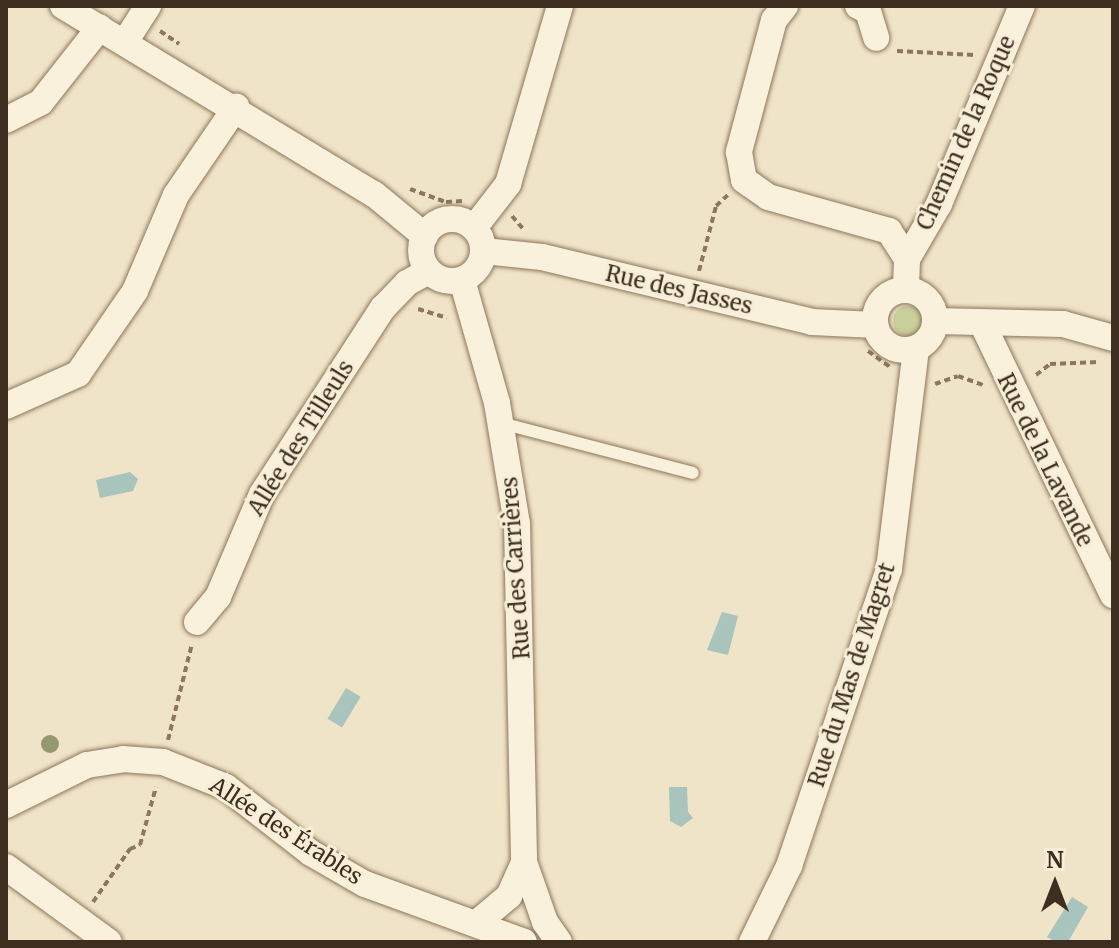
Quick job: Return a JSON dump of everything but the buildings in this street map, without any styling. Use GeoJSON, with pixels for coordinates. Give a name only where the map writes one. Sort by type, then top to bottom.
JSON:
{"type":"FeatureCollection","features":[{"type":"Feature","properties":{"kind":"street"},"geometry":{"type":"LineString","coordinates":[[63,6],[236,107],[395,209],[425,236]]}},
{"type":"Feature","properties":{"kind":"street"},"geometry":{"type":"LineString","coordinates":[[125,42],[148,6]]}},
{"type":"Feature","properties":{"kind":"street"},"geometry":{"type":"LineString","coordinates":[[479,240],[460,220],[443,221],[425,236],[421,254],[429,271],[444,280],[462,280],[477,269],[479,240],[508,184],[560,6]]}},
{"type":"Feature","properties":{"kind":"street"},"geometry":{"type":"LineString","coordinates":[[785,6],[774,20],[739,152],[744,180],[768,197],[889,231],[907,259],[906,289]]}},
{"type":"Feature","properties":{"kind":"street"},"geometry":{"type":"LineString","coordinates":[[858,6],[868,11],[876,38]]}},
{"type":"Feature","properties":{"kind":"street","name":"Chemin de la Roque"},"geometry":{"type":"LineString","coordinates":[[907,259],[939,204],[1001,63],[1022,6]]}},
{"type":"Feature","properties":{"kind":"street"},"geometry":{"type":"LineString","coordinates":[[6,120],[41,102],[100,27]]}},
{"type":"Feature","properties":{"kind":"street"},"geometry":{"type":"LineString","coordinates":[[6,406],[78,374],[135,291],[176,195],[236,107]]}},
{"type":"Feature","properties":{"kind":"street","name":"Rue des Jasses"},"geometry":{"type":"LineString","coordinates":[[479,240],[812,322],[875,325]]}},
{"type":"Feature","properties":{"kind":"street","name":"Allée des Tilleuls"},"geometry":{"type":"LineString","coordinates":[[197,622],[218,597],[262,494],[383,308],[407,283],[429,271]]}},
{"type":"Feature","properties":{"kind":"street","name":"Rue des Carrières"},"geometry":{"type":"LineString","coordinates":[[462,280],[501,423],[522,592],[524,862],[545,922],[559,942]]}},
{"type":"Feature","properties":{"kind":"street"},"geometry":{"type":"LineString","coordinates":[[906,289],[926,297],[936,321],[933,334],[916,350],[892,348],[875,325],[881,300],[906,289]]}},
{"type":"Feature","properties":{"kind":"street"},"geometry":{"type":"LineString","coordinates":[[936,321],[1063,324],[1113,338]]}},
{"type":"Feature","properties":{"kind":"street","name":"Rue de la Lavande"},"geometry":{"type":"LineString","coordinates":[[982,323],[1113,595]]}},
{"type":"Feature","properties":{"kind":"street","name":"Rue du Mas de Magret"},"geometry":{"type":"LineString","coordinates":[[752,942],[789,866],[889,569],[916,350]]}},
{"type":"Feature","properties":{"kind":"street","name":"Allée des Érables"},"geometry":{"type":"LineString","coordinates":[[6,805],[87,765],[123,759],[163,762],[226,787],[311,853],[365,884],[488,933]]}},
{"type":"Feature","properties":{"kind":"street","name":"Rue des Carrières"},"geometry":{"type":"LineString","coordinates":[[488,933],[524,862]]}},
{"type":"Feature","properties":{"kind":"street"},"geometry":{"type":"LineString","coordinates":[[6,867],[109,942]]}},
{"type":"Feature","properties":{"kind":"street"},"geometry":{"type":"LineString","coordinates":[[488,933],[524,942]]}},
{"type":"Feature","properties":{"kind":"lane"},"geometry":{"type":"LineString","coordinates":[[501,423],[693,473]]}},
{"type":"Feature","properties":{"kind":"path"},"geometry":{"type":"LineString","coordinates":[[876,38],[901,54],[973,55],[1001,63]]}},
{"type":"Feature","properties":{"kind":"path"},"geometry":{"type":"LineString","coordinates":[[693,294],[716,206],[744,180]]}},
{"type":"Feature","properties":{"kind":"path"},"geometry":{"type":"LineString","coordinates":[[853,347],[866,350],[913,384]]}},
{"type":"Feature","properties":{"kind":"path"},"geometry":{"type":"LineString","coordinates":[[185,674],[187,661]]}},
{"type":"Feature","properties":{"kind":"path"},"geometry":{"type":"LineString","coordinates":[[80,920],[130,849],[140,845]]}},
{"type":"Feature","properties":{"kind":"green space"},"geometry":{"type":"Polygon","coordinates":[[[908,306],[919,310],[923,321],[919,332],[908,336],[897,332],[893,321],[897,310],[908,306]]]}},
{"type":"Feature","properties":{"kind":"water"},"geometry":{"type":"Polygon","coordinates":[[[130,472],[138,479],[133,491],[100,498],[96,480],[130,472]]]}},
{"type":"Feature","properties":{"kind":"water"},"geometry":{"type":"Polygon","coordinates":[[[722,612],[738,616],[728,655],[707,650],[722,612]]]}},
{"type":"Feature","properties":{"kind":"water"},"geometry":{"type":"Polygon","coordinates":[[[346,688],[361,697],[342,728],[327,719],[346,688]]]}},
{"type":"Feature","properties":{"kind":"water"},"geometry":{"type":"Polygon","coordinates":[[[669,787],[687,787],[688,812],[693,818],[681,827],[670,821],[669,787]]]}},
{"type":"Feature","properties":{"kind":"water"},"geometry":{"type":"Polygon","coordinates":[[[1072,897],[1088,907],[1068,942],[1056,942],[1047,937],[1072,897]]]}}]}
